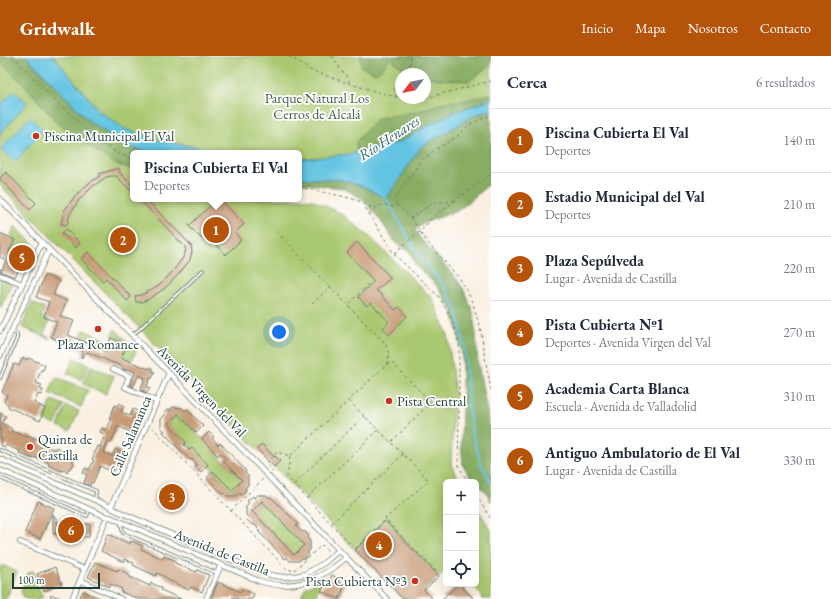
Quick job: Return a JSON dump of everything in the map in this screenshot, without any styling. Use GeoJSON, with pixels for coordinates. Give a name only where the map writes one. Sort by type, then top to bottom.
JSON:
{"type":"FeatureCollection","features":[{"type":"Feature","properties":{"kind":"street","name":"Avenida Virgen del Val"},"geometry":{"type":"LineString","coordinates":[[0,199],[387,599]]}},
{"type":"Feature","properties":{"kind":"street"},"geometry":{"type":"LineString","coordinates":[[12,331],[1,329],[42,242]]}},
{"type":"Feature","properties":{"kind":"street"},"geometry":{"type":"LineString","coordinates":[[0,356],[2,345],[12,331],[49,250]]}},
{"type":"Feature","properties":{"kind":"street"},"geometry":{"type":"LineString","coordinates":[[0,274],[22,284]]}},
{"type":"Feature","properties":{"kind":"street"},"geometry":{"type":"LineString","coordinates":[[113,369],[129,376],[124,387],[156,401]]}},
{"type":"Feature","properties":{"kind":"street","name":"Calle Salamanca"},"geometry":{"type":"LineString","coordinates":[[111,508],[169,373]]}},
{"type":"Feature","properties":{"kind":"street","name":"Avenida de Castilla"},"geometry":{"type":"LineString","coordinates":[[0,459],[219,555],[270,575],[282,577],[305,574],[324,564],[339,550]]}},
{"type":"Feature","properties":{"kind":"street","name":"Avenida de Castilla"},"geometry":{"type":"LineString","coordinates":[[0,470],[221,565],[269,584],[297,584],[318,578],[346,558]]}},
{"type":"Feature","properties":{"kind":"street"},"geometry":{"type":"LineString","coordinates":[[111,508],[114,515],[107,516],[104,513],[104,510],[111,508]]}},
{"type":"Feature","properties":{"kind":"street"},"geometry":{"type":"LineString","coordinates":[[72,599],[107,516]]}},
{"type":"Feature","properties":{"kind":"street"},"geometry":{"type":"LineString","coordinates":[[20,542],[84,570]]}},
{"type":"Feature","properties":{"kind":"street"},"geometry":{"type":"LineString","coordinates":[[206,599],[221,565]]}},
{"type":"Feature","properties":{"kind":"street"},"geometry":{"type":"LineString","coordinates":[[80,580],[121,599]]}},
{"type":"Feature","properties":{"kind":"lane"},"geometry":{"type":"LineString","coordinates":[[133,335],[203,270]]}},
{"type":"Feature","properties":{"kind":"lane"},"geometry":{"type":"LineString","coordinates":[[0,378],[18,338],[17,334],[12,331]]}},
{"type":"Feature","properties":{"kind":"lane"},"geometry":{"type":"LineString","coordinates":[[0,450],[96,491],[95,500]]}},
{"type":"Feature","properties":{"kind":"lane"},"geometry":{"type":"LineString","coordinates":[[0,478],[87,516],[90,509]]}},
{"type":"Feature","properties":{"kind":"lane"},"geometry":{"type":"LineString","coordinates":[[121,522],[123,533],[218,573]]}},
{"type":"Feature","properties":{"kind":"lane"},"geometry":{"type":"LineString","coordinates":[[52,597],[59,599]]}},
{"type":"Feature","properties":{"kind":"path"},"geometry":{"type":"LineString","coordinates":[[12,56],[98,141],[120,154],[130,157]]}},
{"type":"Feature","properties":{"kind":"path"},"geometry":{"type":"LineString","coordinates":[[289,56],[310,70],[350,84],[395,97]]}},
{"type":"Feature","properties":{"kind":"path"},"geometry":{"type":"LineString","coordinates":[[332,56],[342,72],[346,74],[350,84]]}},
{"type":"Feature","properties":{"kind":"path"},"geometry":{"type":"LineString","coordinates":[[408,68],[410,63],[410,56]]}},
{"type":"Feature","properties":{"kind":"path"},"geometry":{"type":"LineString","coordinates":[[431,96],[491,81]]}},
{"type":"Feature","properties":{"kind":"path"},"geometry":{"type":"LineString","coordinates":[[395,83],[395,94]]}},
{"type":"Feature","properties":{"kind":"path"},"geometry":{"type":"LineString","coordinates":[[491,115],[470,124],[454,138],[436,149],[421,162],[395,198],[397,205],[411,218],[428,243],[460,279],[467,290],[481,330],[491,390]]}},
{"type":"Feature","properties":{"kind":"path"},"geometry":{"type":"LineString","coordinates":[[394,254],[420,232],[431,218],[491,174]]}},
{"type":"Feature","properties":{"kind":"path"},"geometry":{"type":"LineString","coordinates":[[302,188],[346,197],[362,202],[372,209],[381,205],[387,205],[390,207],[397,205]]}},
{"type":"Feature","properties":{"kind":"path"},"geometry":{"type":"LineString","coordinates":[[411,218],[434,202],[457,200]]}},
{"type":"Feature","properties":{"kind":"path"},"geometry":{"type":"LineString","coordinates":[[362,202],[394,254],[439,297],[451,317],[459,344],[458,465],[466,479]]}},
{"type":"Feature","properties":{"kind":"path"},"geometry":{"type":"LineString","coordinates":[[277,232],[385,343],[389,354],[387,364],[349,400],[290,456],[287,477],[355,549],[385,519],[428,481],[426,477],[349,400]]}},
{"type":"Feature","properties":{"kind":"path"},"geometry":{"type":"LineString","coordinates":[[348,305],[368,284]]}},
{"type":"Feature","properties":{"kind":"path"},"geometry":{"type":"LineString","coordinates":[[312,304],[330,287]]}},
{"type":"Feature","properties":{"kind":"path"},"geometry":{"type":"LineString","coordinates":[[387,364],[392,363],[431,402],[391,442]]}},
{"type":"Feature","properties":{"kind":"path"},"geometry":{"type":"LineString","coordinates":[[294,484],[365,416]]}},
{"type":"Feature","properties":{"kind":"path"},"geometry":{"type":"LineString","coordinates":[[147,423],[286,568],[293,571],[322,544],[333,556]]}},
{"type":"Feature","properties":{"kind":"path"},"geometry":{"type":"LineString","coordinates":[[307,498],[378,429]]}},
{"type":"Feature","properties":{"kind":"path"},"geometry":{"type":"LineString","coordinates":[[231,511],[273,471],[266,463],[277,452],[290,456]]}},
{"type":"Feature","properties":{"kind":"path"},"geometry":{"type":"LineString","coordinates":[[332,523],[403,454]]}},
{"type":"Feature","properties":{"kind":"path"},"geometry":{"type":"LineString","coordinates":[[479,499],[491,519]]}},
{"type":"Feature","properties":{"kind":"path"},"geometry":{"type":"LineString","coordinates":[[385,519],[438,573]]}},
{"type":"Feature","properties":{"kind":"green space"},"geometry":{"type":"Polygon","coordinates":[[[0,56],[26,56],[89,121],[126,146],[140,150],[130,150],[130,168],[115,164],[58,124],[25,85],[0,62],[0,56]]]}},
{"type":"Feature","properties":{"kind":"green space","name":"Parque Natural Los Cerros de Alcalá"},"geometry":{"type":"Polygon","coordinates":[[[53,56],[491,56],[491,97],[357,148],[357,152],[350,154],[304,159],[302,159],[302,150],[212,150],[162,141],[125,129],[100,112],[53,56]]]}},
{"type":"Feature","properties":{"kind":"green space"},"geometry":{"type":"Polygon","coordinates":[[[360,56],[491,56],[491,64],[469,81],[431,77],[431,68],[403,68],[390,58],[384,67],[376,73],[362,67],[360,56]]]}},
{"type":"Feature","properties":{"kind":"green space"},"geometry":{"type":"Polygon","coordinates":[[[0,60],[115,164],[130,168],[130,202],[302,202],[302,198],[313,200],[342,214],[370,237],[432,298],[448,335],[455,397],[451,465],[459,479],[443,479],[443,573],[415,599],[403,599],[0,185],[0,60]]]}},
{"type":"Feature","properties":{"kind":"green space"},"geometry":{"type":"Polygon","coordinates":[[[491,94],[491,99],[455,112],[400,142],[357,152],[356,142],[376,119],[416,112],[445,102],[461,101],[491,94]]]}},
{"type":"Feature","properties":{"kind":"green space"},"geometry":{"type":"Polygon","coordinates":[[[491,110],[491,182],[457,211],[424,223],[415,230],[420,238],[451,272],[463,288],[473,312],[478,364],[487,411],[491,443],[491,502],[486,491],[479,487],[479,479],[471,479],[463,465],[461,444],[462,355],[459,335],[452,309],[436,285],[416,266],[410,252],[395,242],[363,199],[343,188],[302,183],[302,178],[342,180],[365,187],[386,199],[421,147],[475,115],[491,110]]]}},
{"type":"Feature","properties":{"kind":"green space"},"geometry":{"type":"Polygon","coordinates":[[[15,226],[33,244],[27,257],[12,250],[10,253],[5,251],[7,246],[11,247],[15,240],[11,236],[15,226]]]}},
{"type":"Feature","properties":{"kind":"green space"},"geometry":{"type":"Polygon","coordinates":[[[0,275],[13,281],[1,307],[0,307],[0,275]]]}},
{"type":"Feature","properties":{"kind":"green space"},"geometry":{"type":"Polygon","coordinates":[[[32,302],[45,309],[41,317],[49,321],[44,335],[49,337],[49,339],[22,327],[32,302]]]}},
{"type":"Feature","properties":{"kind":"green space"},"geometry":{"type":"Polygon","coordinates":[[[115,329],[136,351],[132,360],[118,355],[119,350],[124,352],[127,345],[112,335],[115,329]]]}},
{"type":"Feature","properties":{"kind":"green space"},"geometry":{"type":"Polygon","coordinates":[[[84,330],[107,340],[105,346],[81,336],[84,330]]]}},
{"type":"Feature","properties":{"kind":"green space"},"geometry":{"type":"Polygon","coordinates":[[[74,358],[89,365],[82,380],[67,373],[74,358]]]}},
{"type":"Feature","properties":{"kind":"green space"},"geometry":{"type":"Polygon","coordinates":[[[91,366],[114,376],[106,394],[83,384],[91,366]]]}},
{"type":"Feature","properties":{"kind":"green space"},"geometry":{"type":"Polygon","coordinates":[[[56,377],[88,390],[81,407],[49,393],[56,377]]]}},
{"type":"Feature","properties":{"kind":"green space"},"geometry":{"type":"Polygon","coordinates":[[[52,400],[64,405],[55,425],[43,420],[52,400]]]}},
{"type":"Feature","properties":{"kind":"green space"},"geometry":{"type":"Polygon","coordinates":[[[66,406],[79,411],[70,431],[58,426],[66,406]]]}},
{"type":"Feature","properties":{"kind":"green space"},"geometry":{"type":"Polygon","coordinates":[[[178,414],[198,433],[197,434],[200,437],[203,438],[202,439],[220,456],[219,457],[235,472],[239,478],[241,478],[242,480],[232,490],[214,471],[213,472],[209,466],[208,467],[207,464],[190,448],[187,443],[186,444],[168,423],[178,414]]]}},
{"type":"Feature","properties":{"kind":"green space"},"geometry":{"type":"Polygon","coordinates":[[[262,501],[280,520],[282,520],[281,521],[285,525],[286,524],[304,545],[294,555],[252,512],[262,501]]]}},
{"type":"Feature","properties":{"kind":"green space"},"geometry":{"type":"Polygon","coordinates":[[[479,511],[491,530],[491,599],[481,599],[483,597],[473,587],[479,587],[479,511]]]}},
{"type":"Feature","properties":{"kind":"green space"},"geometry":{"type":"Polygon","coordinates":[[[2,565],[17,572],[6,599],[0,599],[0,567],[2,565]]]}},
{"type":"Feature","properties":{"kind":"green space"},"geometry":{"type":"Polygon","coordinates":[[[33,571],[34,578],[43,597],[38,599],[25,599],[21,591],[28,573],[33,571]]]}},
{"type":"Feature","properties":{"kind":"green space"},"geometry":{"type":"Polygon","coordinates":[[[322,580],[314,599],[300,599],[306,587],[322,580]]]}},
{"type":"Feature","properties":{"kind":"water"},"geometry":{"type":"Polygon","coordinates":[[[26,56],[53,56],[100,112],[125,129],[162,141],[212,150],[140,150],[126,146],[89,121],[26,56]]]}},
{"type":"Feature","properties":{"kind":"water"},"geometry":{"type":"Polygon","coordinates":[[[14,91],[27,103],[0,134],[0,106],[14,91]]]}},
{"type":"Feature","properties":{"kind":"water"},"geometry":{"type":"Polygon","coordinates":[[[491,99],[491,110],[475,115],[421,147],[386,199],[365,187],[342,180],[302,178],[302,159],[350,154],[400,142],[455,112],[491,99]]]}},
{"type":"Feature","properties":{"kind":"water"},"geometry":{"type":"Polygon","coordinates":[[[30,117],[43,130],[15,162],[1,149],[30,117]]]}},
{"type":"Feature","properties":{"kind":"building"},"geometry":{"type":"Polygon","coordinates":[[[119,168],[119,172],[130,183],[130,190],[116,176],[106,177],[92,187],[79,200],[70,214],[67,225],[61,224],[64,211],[75,196],[89,183],[100,176],[99,174],[119,168]]]}},
{"type":"Feature","properties":{"kind":"building"},"geometry":{"type":"Polygon","coordinates":[[[6,172],[36,203],[30,210],[0,179],[6,172]]]}},
{"type":"Feature","properties":{"kind":"building"},"geometry":{"type":"Polygon","coordinates":[[[142,202],[149,202],[191,245],[192,252],[190,260],[165,288],[149,299],[142,302],[136,302],[135,296],[152,290],[161,284],[173,271],[184,256],[186,249],[142,202]]]}},
{"type":"Feature","properties":{"kind":"building"},"geometry":{"type":"Polygon","coordinates":[[[214,202],[223,202],[244,224],[235,233],[241,240],[226,255],[209,236],[204,241],[189,226],[214,202]]]}},
{"type":"Feature","properties":{"kind":"building"},"geometry":{"type":"Polygon","coordinates":[[[66,229],[80,243],[76,248],[62,233],[66,229]]]}},
{"type":"Feature","properties":{"kind":"building"},"geometry":{"type":"Polygon","coordinates":[[[0,233],[15,240],[9,252],[23,259],[15,277],[0,271],[0,269],[2,270],[6,260],[0,257],[0,233]]]}},
{"type":"Feature","properties":{"kind":"building"},"geometry":{"type":"Polygon","coordinates":[[[357,242],[391,278],[376,290],[395,310],[399,307],[407,316],[389,335],[383,328],[389,322],[371,303],[367,306],[358,297],[374,281],[347,253],[357,242]]]}},
{"type":"Feature","properties":{"kind":"building"},"geometry":{"type":"Polygon","coordinates":[[[88,252],[131,297],[127,301],[106,278],[103,281],[81,259],[88,252]]]}},
{"type":"Feature","properties":{"kind":"building"},"geometry":{"type":"Polygon","coordinates":[[[45,275],[59,281],[53,295],[67,301],[60,316],[74,321],[68,335],[106,351],[111,338],[127,345],[121,358],[149,369],[150,367],[153,369],[152,371],[155,372],[152,378],[150,378],[147,387],[150,388],[147,393],[140,390],[145,378],[139,375],[133,387],[130,385],[135,372],[128,369],[123,369],[121,366],[87,352],[81,358],[83,351],[51,337],[57,322],[44,317],[49,302],[36,297],[45,275]]]}},
{"type":"Feature","properties":{"kind":"building"},"geometry":{"type":"Polygon","coordinates":[[[23,358],[27,360],[28,358],[45,365],[43,370],[41,370],[36,383],[42,385],[40,389],[43,390],[41,395],[38,394],[34,403],[45,408],[40,421],[8,407],[9,405],[4,402],[7,395],[2,392],[14,364],[19,366],[23,358]]]}},
{"type":"Feature","properties":{"kind":"building"},"geometry":{"type":"Polygon","coordinates":[[[119,403],[124,406],[121,412],[130,416],[133,409],[139,412],[137,415],[139,416],[130,432],[118,426],[111,443],[108,442],[104,453],[112,456],[115,449],[121,452],[116,469],[114,468],[113,472],[100,466],[93,483],[91,482],[90,486],[84,483],[87,475],[83,473],[85,468],[89,470],[94,460],[92,459],[98,446],[100,447],[105,435],[100,432],[102,428],[107,430],[111,420],[109,419],[115,405],[117,406],[119,403]]]}},
{"type":"Feature","properties":{"kind":"building"},"geometry":{"type":"Polygon","coordinates":[[[173,407],[182,408],[185,411],[187,409],[203,426],[196,433],[178,414],[168,423],[186,442],[184,445],[189,450],[192,448],[208,465],[201,472],[196,467],[197,465],[192,459],[190,460],[163,432],[165,431],[161,428],[161,419],[165,415],[163,414],[168,409],[170,410],[173,407]]]}},
{"type":"Feature","properties":{"kind":"building","name":"Quinta de Castilla"},"geometry":{"type":"Polygon","coordinates":[[[0,413],[6,416],[2,423],[12,429],[11,431],[41,440],[40,443],[55,450],[56,447],[73,457],[72,460],[74,463],[72,467],[70,469],[69,468],[67,472],[63,469],[62,471],[48,465],[49,463],[34,457],[33,459],[6,445],[5,447],[0,445],[2,439],[0,438],[0,413]]]}},
{"type":"Feature","properties":{"kind":"building"},"geometry":{"type":"Polygon","coordinates":[[[209,432],[214,437],[212,438],[218,445],[220,443],[246,471],[245,473],[248,476],[248,485],[245,488],[246,490],[241,495],[240,493],[236,496],[227,496],[224,493],[223,494],[207,478],[213,471],[232,490],[242,480],[223,461],[226,459],[220,453],[218,456],[202,439],[209,432]]]}},
{"type":"Feature","properties":{"kind":"building"},"geometry":{"type":"Polygon","coordinates":[[[262,444],[274,457],[275,456],[280,461],[274,467],[257,449],[262,444]]]}},
{"type":"Feature","properties":{"kind":"building"},"geometry":{"type":"Polygon","coordinates":[[[257,495],[266,495],[269,498],[271,497],[298,524],[296,526],[309,536],[307,537],[310,541],[310,550],[307,553],[309,554],[304,559],[302,558],[299,561],[290,561],[287,557],[285,559],[258,531],[260,530],[247,520],[249,518],[246,515],[246,506],[249,503],[247,501],[253,496],[254,498],[257,495]],[[262,501],[252,511],[294,555],[304,545],[262,501]]]}},
{"type":"Feature","properties":{"kind":"building"},"geometry":{"type":"Polygon","coordinates":[[[38,501],[54,508],[40,539],[25,532],[38,501]]]}},
{"type":"Feature","properties":{"kind":"building"},"geometry":{"type":"Polygon","coordinates":[[[53,514],[58,524],[90,524],[89,537],[58,536],[58,534],[53,533],[53,514]]]}},
{"type":"Feature","properties":{"kind":"building"},"geometry":{"type":"Polygon","coordinates":[[[385,521],[439,576],[424,590],[433,599],[403,599],[355,550],[385,521]]]}},
{"type":"Feature","properties":{"kind":"building"},"geometry":{"type":"Polygon","coordinates":[[[108,534],[130,544],[131,541],[143,546],[141,549],[163,559],[164,556],[175,560],[175,563],[196,572],[197,570],[209,575],[202,592],[191,587],[189,590],[157,573],[156,576],[133,565],[134,563],[125,559],[124,562],[101,551],[108,534]]]}},
{"type":"Feature","properties":{"kind":"building"},"geometry":{"type":"Polygon","coordinates":[[[95,562],[117,571],[118,569],[129,574],[128,576],[150,586],[151,583],[162,588],[161,590],[181,599],[139,599],[121,592],[122,589],[111,584],[110,587],[88,577],[95,562]]]}},
{"type":"Feature","properties":{"kind":"building"},"geometry":{"type":"Polygon","coordinates":[[[55,567],[62,584],[44,591],[37,574],[55,567]]]}},
{"type":"Feature","properties":{"kind":"building"},"geometry":{"type":"Polygon","coordinates":[[[332,575],[339,579],[338,582],[345,585],[339,599],[321,591],[324,584],[327,586],[332,575]]]}},
{"type":"Feature","properties":{"kind":"building"},"geometry":{"type":"Polygon","coordinates":[[[218,582],[241,592],[242,589],[254,594],[252,599],[238,599],[233,597],[232,599],[211,599],[218,582]]]}},
{"type":"Feature","properties":{"kind":"building"},"geometry":{"type":"Polygon","coordinates":[[[455,587],[462,587],[474,599],[442,599],[455,587]]]}},
{"type":"Feature","properties":{"kind":"building"},"geometry":{"type":"Polygon","coordinates":[[[83,591],[102,599],[84,599],[80,597],[83,591]]]}},
{"type":"Feature","properties":{"kind":"waterway"},"geometry":{"type":"LineString","coordinates":[[385,198],[416,251],[444,286],[457,311],[465,349],[468,406],[472,433],[481,464],[491,482]]}},
{"type":"Feature","properties":{"kind":"place","name":"Piscina Municipal El Val"},"geometry":{"type":"Point","coordinates":[36,136]}},
{"type":"Feature","properties":{"kind":"place","name":"Piscina Cubierta El Val"},"geometry":{"type":"Point","coordinates":[216,230]}},
{"type":"Feature","properties":{"kind":"place","name":"Estadio Municipal del Val"},"geometry":{"type":"Point","coordinates":[123,240]}},
{"type":"Feature","properties":{"kind":"place","name":"Academia Carta Blanca"},"geometry":{"type":"Point","coordinates":[22,258]}},
{"type":"Feature","properties":{"kind":"place","name":"Plaza Romance"},"geometry":{"type":"Point","coordinates":[98,329]}},
{"type":"Feature","properties":{"kind":"place","name":"Pista Central"},"geometry":{"type":"Point","coordinates":[389,401]}},
{"type":"Feature","properties":{"kind":"place","name":"Quinta de Castilla"},"geometry":{"type":"Point","coordinates":[30,447]}},
{"type":"Feature","properties":{"kind":"place","name":"Plaza Sepúlveda"},"geometry":{"type":"Point","coordinates":[172,497]}},
{"type":"Feature","properties":{"kind":"place","name":"Antiguo Ambulatorio de El Val"},"geometry":{"type":"Point","coordinates":[71,530]}},
{"type":"Feature","properties":{"kind":"place","name":"Pista Cubierta Nº1"},"geometry":{"type":"Point","coordinates":[379,545]}},
{"type":"Feature","properties":{"kind":"place","name":"Pista Cubierta Nº3"},"geometry":{"type":"Point","coordinates":[415,581]}},
{"type":"Feature","properties":{"kind":"water label","name":"Río Henares"},"geometry":{"type":"Point","coordinates":[389,138]}}]}
